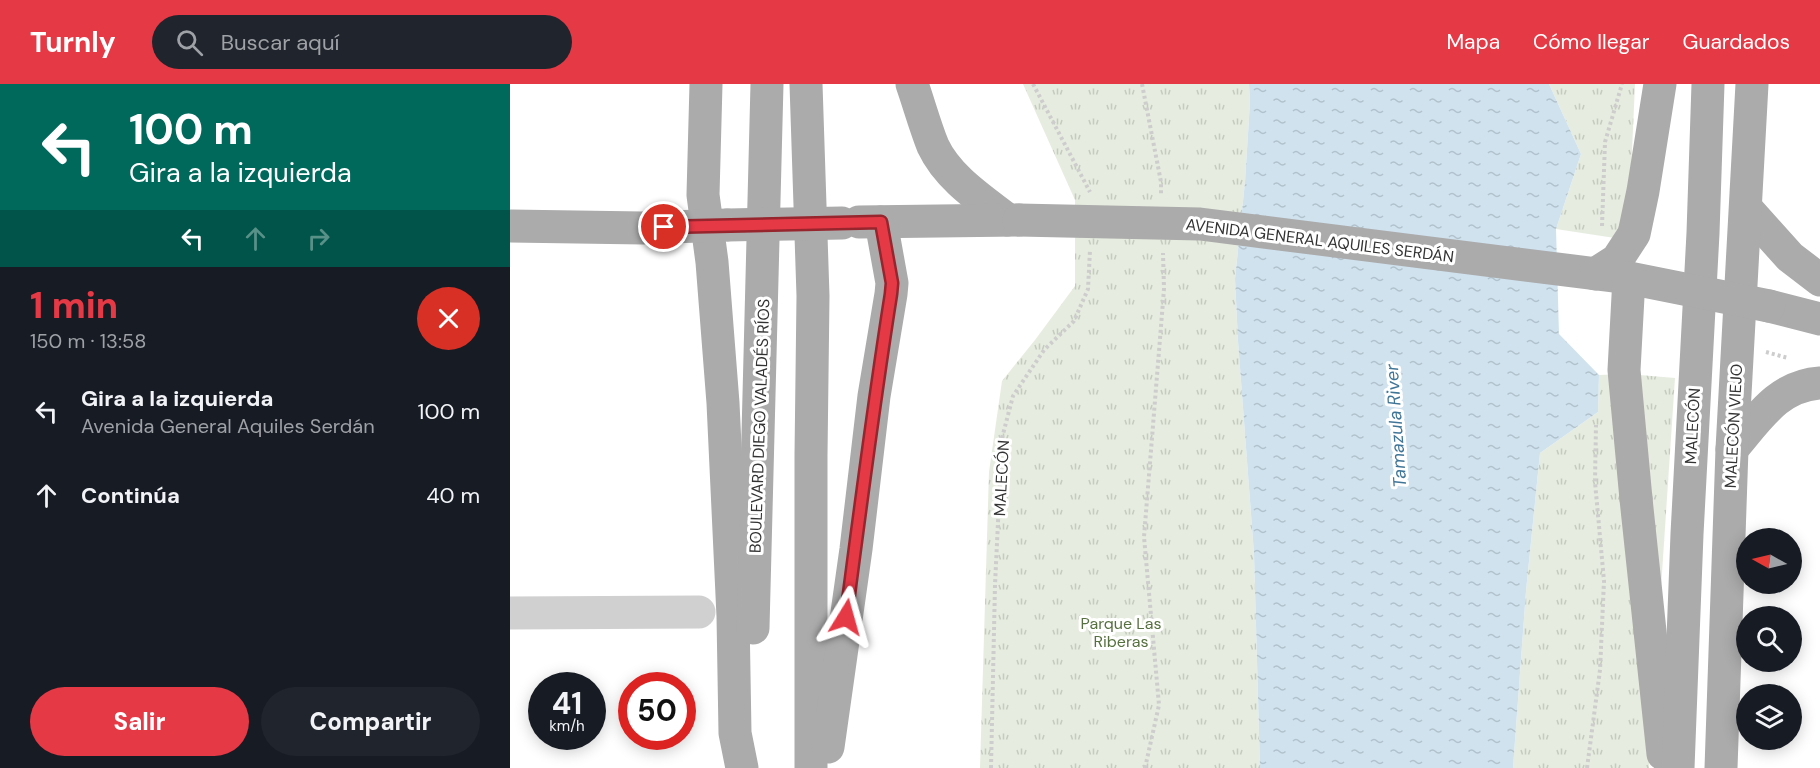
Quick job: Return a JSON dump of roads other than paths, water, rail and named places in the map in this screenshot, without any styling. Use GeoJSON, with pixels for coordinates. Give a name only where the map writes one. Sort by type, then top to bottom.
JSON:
{"type":"FeatureCollection","features":[{"type":"Feature","properties":{"kind":"main road"},"geometry":{"type":"LineString","coordinates":[[706,84],[703,195],[718,225],[712,262],[723,403],[733,616],[735,733],[742,768]]}},
{"type":"Feature","properties":{"kind":"main road","name":"BOULEVARD DIEGO VALADÉS RÍOS"},"geometry":{"type":"LineString","coordinates":[[750,768],[766,84]]}},
{"type":"Feature","properties":{"kind":"main road"},"geometry":{"type":"LineString","coordinates":[[806,84],[813,296],[811,768]]}},
{"type":"Feature","properties":{"kind":"main road"},"geometry":{"type":"LineString","coordinates":[[912,84],[934,146],[958,181],[1014,220]]}},
{"type":"Feature","properties":{"kind":"main road"},"geometry":{"type":"LineString","coordinates":[[1595,274],[1617,260],[1634,234],[1660,84]]}},
{"type":"Feature","properties":{"kind":"main road","name":"MALECÓN"},"geometry":{"type":"LineString","coordinates":[[1678,768],[1708,84]]}},
{"type":"Feature","properties":{"kind":"main road","name":"MALECÓN VIEJO"},"geometry":{"type":"LineString","coordinates":[[1721,768],[1732,449],[1752,84]]}},
{"type":"Feature","properties":{"kind":"main road"},"geometry":{"type":"LineString","coordinates":[[1746,208],[1790,257],[1820,280]]}},
{"type":"Feature","properties":{"kind":"main road","name":"AVENIDA GENERAL AQUILES SERDÁN"},"geometry":{"type":"LineString","coordinates":[[510,226],[643,228],[1014,220],[1200,224],[1629,278],[1769,306],[1820,320]]}},
{"type":"Feature","properties":{"kind":"main road"},"geometry":{"type":"LineString","coordinates":[[820,768],[826,757],[856,549],[874,396],[891,294],[891,277],[881,222]]}},
{"type":"Feature","properties":{"kind":"main road"},"geometry":{"type":"LineString","coordinates":[[1629,278],[1624,370],[1665,768]]}},
{"type":"Feature","properties":{"kind":"main road"},"geometry":{"type":"LineString","coordinates":[[1732,449],[1779,397],[1794,388],[1820,383]]}},
{"type":"Feature","properties":{"kind":"street"},"geometry":{"type":"LineString","coordinates":[[510,613],[699,612]]}},
{"type":"Feature","properties":{"kind":"water","name":"Tamazula River"},"geometry":{"type":"Polygon","coordinates":[[[1249,84],[1549,84],[1581,154],[1556,229],[1559,334],[1599,375],[1598,412],[1540,453],[1526,591],[1513,768],[1260,768],[1254,554],[1235,279],[1245,182],[1249,84]]]}},
{"type":"Feature","properties":{"kind":"park label","name":"Parque Las Riberas"},"geometry":{"type":"Point","coordinates":[1121,632]}}]}
